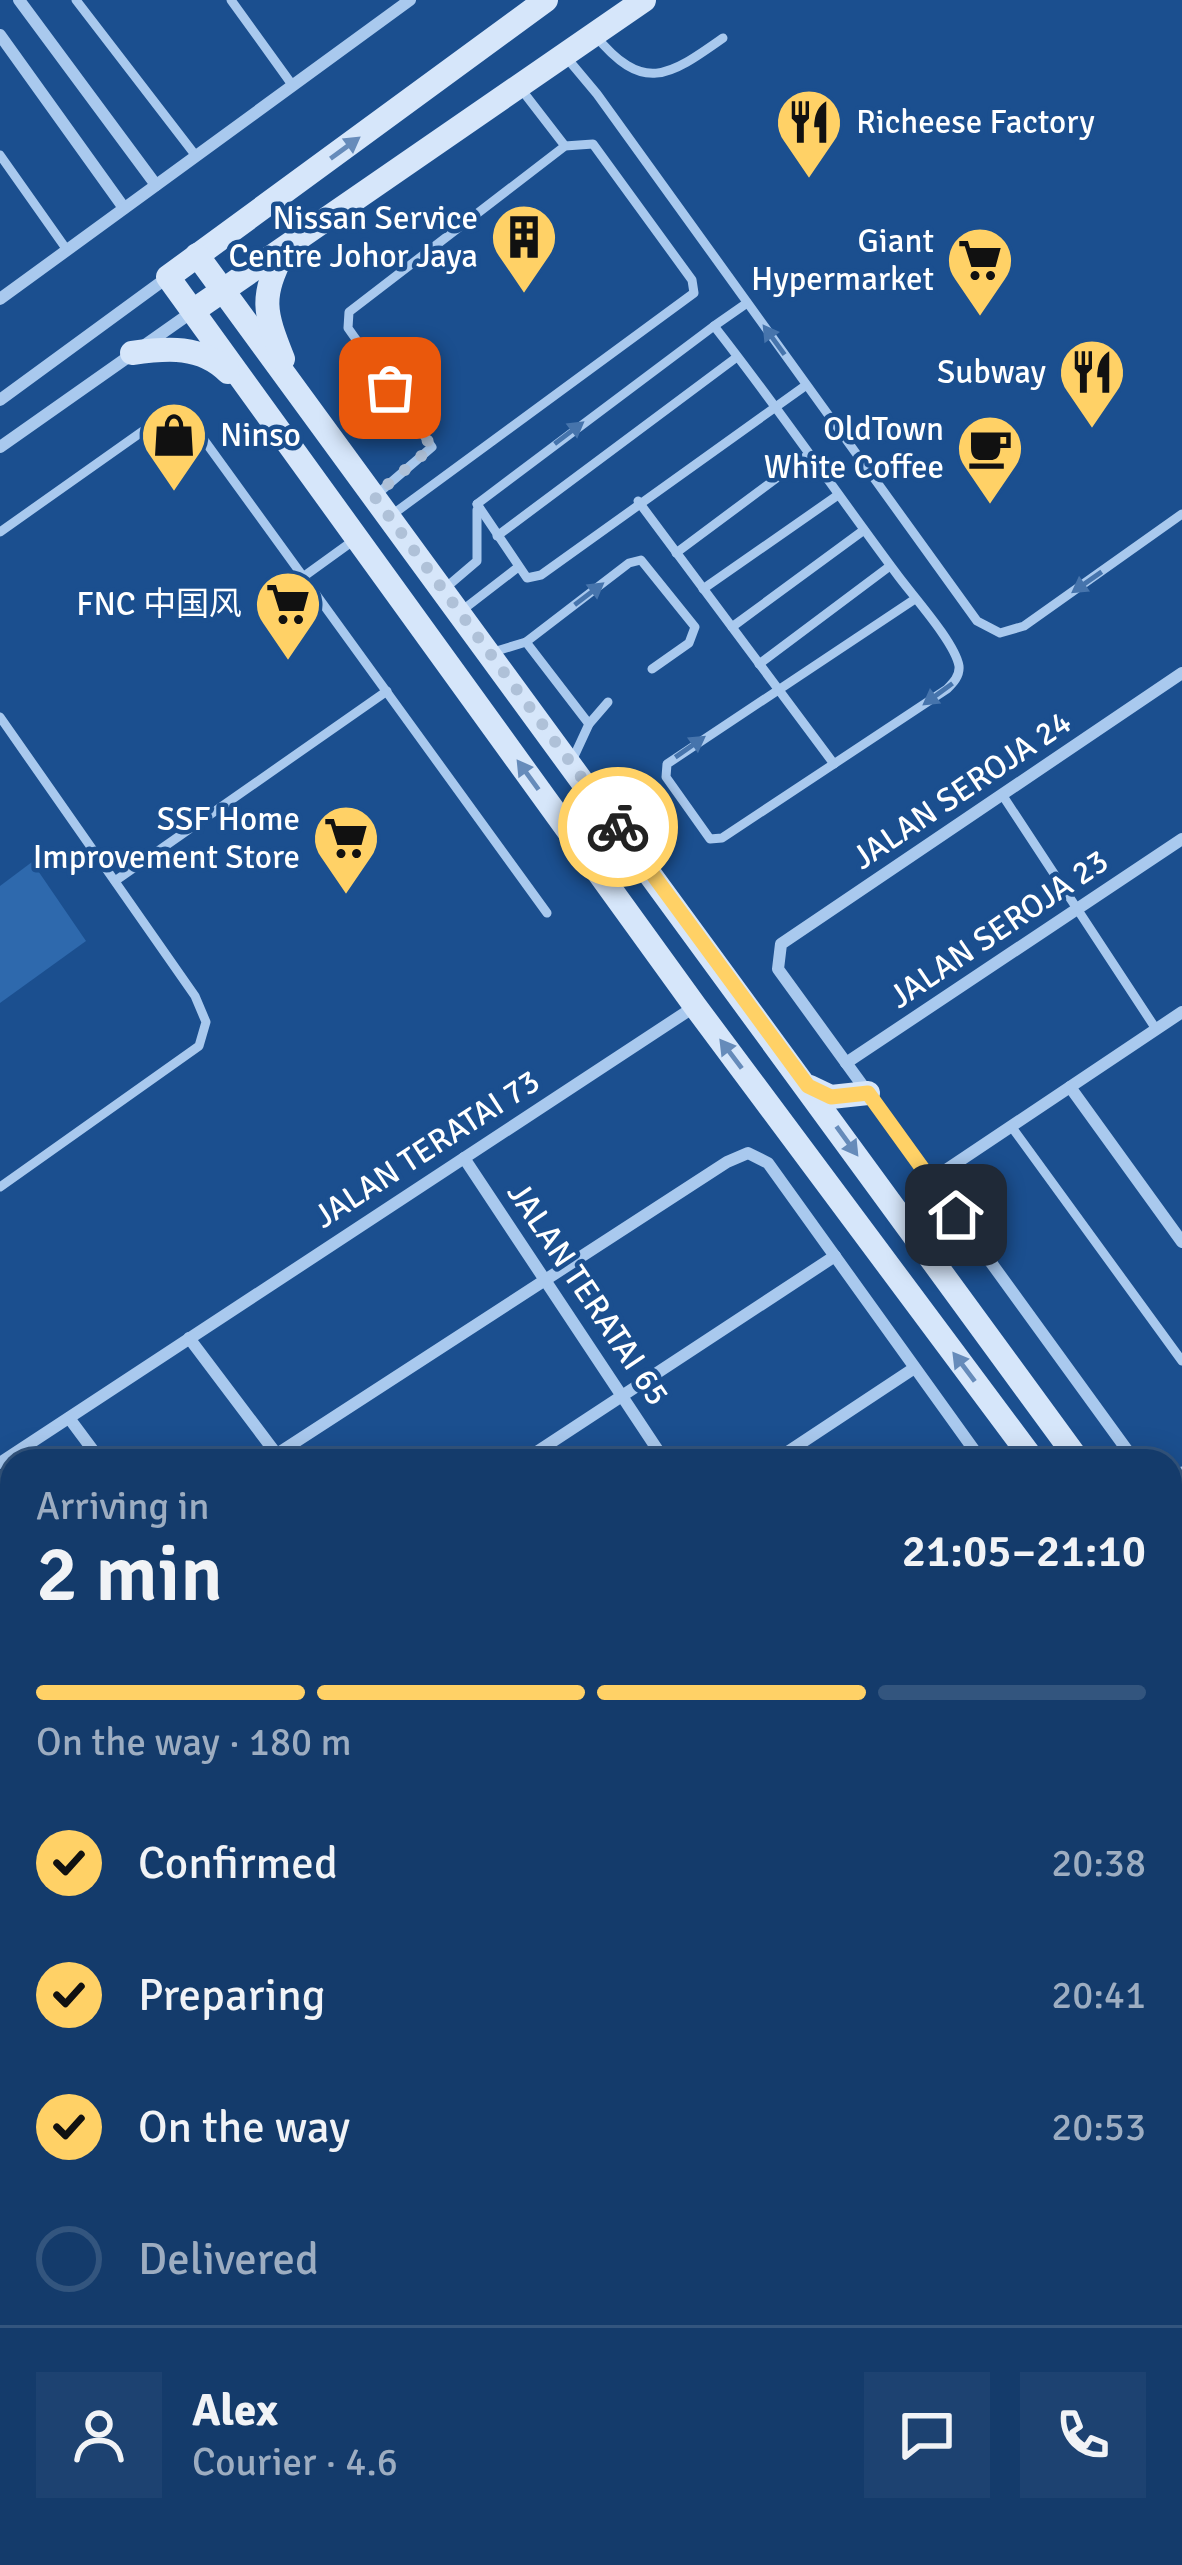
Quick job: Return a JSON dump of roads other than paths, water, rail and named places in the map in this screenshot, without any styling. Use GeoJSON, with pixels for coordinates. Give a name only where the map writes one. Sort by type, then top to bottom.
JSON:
{"type":"FeatureCollection","features":[{"type":"Feature","properties":{"kind":"main road"},"geometry":{"type":"LineString","coordinates":[[547,0],[522,11],[168,277],[695,1006],[1025,1449]]}},
{"type":"Feature","properties":{"kind":"main road"},"geometry":{"type":"LineString","coordinates":[[193,311],[644,0]]}},
{"type":"Feature","properties":{"kind":"main road"},"geometry":{"type":"LineString","coordinates":[[287,246],[265,288],[267,318],[295,389]]}},
{"type":"Feature","properties":{"kind":"main road"},"geometry":{"type":"LineString","coordinates":[[196,256],[1070,1449]]}},
{"type":"Feature","properties":{"kind":"main road"},"geometry":{"type":"LineString","coordinates":[[132,352],[163,349],[215,359],[263,408]]}},
{"type":"Feature","properties":{"kind":"main road"},"geometry":{"type":"LineString","coordinates":[[808,1086],[831,1097],[868,1093]]}},
{"type":"Feature","properties":{"kind":"street"},"geometry":{"type":"LineString","coordinates":[[19,0],[156,185]]}},
{"type":"Feature","properties":{"kind":"street"},"geometry":{"type":"LineString","coordinates":[[0,299],[410,0]]}},
{"type":"Feature","properties":{"kind":"street"},"geometry":{"type":"LineString","coordinates":[[0,35],[5,53],[124,208]]}},
{"type":"Feature","properties":{"kind":"street"},"geometry":{"type":"LineString","coordinates":[[0,400],[168,277]]}},
{"type":"Feature","properties":{"kind":"street"},"geometry":{"type":"LineString","coordinates":[[0,447],[193,311]]}},
{"type":"Feature","properties":{"kind":"street","name":"JALAN SEROJA 24"},"geometry":{"type":"LineString","coordinates":[[846,1063],[778,969],[781,944],[1182,673]]}},
{"type":"Feature","properties":{"kind":"street","name":"JALAN SEROJA 23"},"geometry":{"type":"LineString","coordinates":[[846,1063],[1182,839]]}},
{"type":"Feature","properties":{"kind":"street","name":"JALAN TERATAI 73"},"geometry":{"type":"LineString","coordinates":[[21,1449],[695,1006]]}},
{"type":"Feature","properties":{"kind":"street"},"geometry":{"type":"LineString","coordinates":[[931,1180],[1182,1012]]}},
{"type":"Feature","properties":{"kind":"street"},"geometry":{"type":"LineString","coordinates":[[846,1063],[1127,1449]]}},
{"type":"Feature","properties":{"kind":"street"},"geometry":{"type":"LineString","coordinates":[[1070,1087],[1182,1241]]}},
{"type":"Feature","properties":{"kind":"street"},"geometry":{"type":"LineString","coordinates":[[292,1449],[548,1278],[748,1154],[768,1163],[973,1449]]}},
{"type":"Feature","properties":{"kind":"street","name":"JALAN TERATAI 65"},"geometry":{"type":"LineString","coordinates":[[464,1158],[658,1449]]}},
{"type":"Feature","properties":{"kind":"street"},"geometry":{"type":"LineString","coordinates":[[541,1449],[835,1256]]}},
{"type":"Feature","properties":{"kind":"street"},"geometry":{"type":"LineString","coordinates":[[189,1338],[272,1449]]}},
{"type":"Feature","properties":{"kind":"street"},"geometry":{"type":"LineString","coordinates":[[793,1449],[914,1369]]}},
{"type":"Feature","properties":{"kind":"street"},"geometry":{"type":"LineString","coordinates":[[69,1418],[92,1449]]}},
{"type":"Feature","properties":{"kind":"lane"},"geometry":{"type":"LineString","coordinates":[[76,0],[196,156]]}},
{"type":"Feature","properties":{"kind":"lane"},"geometry":{"type":"LineString","coordinates":[[231,0],[292,86]]}},
{"type":"Feature","properties":{"kind":"lane"},"geometry":{"type":"LineString","coordinates":[[594,34],[626,68],[644,75],[675,73],[723,38]]}},
{"type":"Feature","properties":{"kind":"lane"},"geometry":{"type":"LineString","coordinates":[[564,56],[977,621],[1000,633],[1024,626],[1182,514]]}},
{"type":"Feature","properties":{"kind":"lane"},"geometry":{"type":"LineString","coordinates":[[519,86],[565,146]]}},
{"type":"Feature","properties":{"kind":"lane"},"geometry":{"type":"LineString","coordinates":[[382,507],[449,471],[694,293],[692,280],[593,144],[565,146],[349,312],[348,328],[449,471]]}},
{"type":"Feature","properties":{"kind":"lane"},"geometry":{"type":"LineString","coordinates":[[0,154],[67,250]]}},
{"type":"Feature","properties":{"kind":"lane"},"geometry":{"type":"LineString","coordinates":[[477,504],[748,303]]}},
{"type":"Feature","properties":{"kind":"lane"},"geometry":{"type":"LineString","coordinates":[[714,326],[915,599],[958,665],[956,680],[722,838],[710,838],[700,831],[666,776],[667,764],[915,599]]}},
{"type":"Feature","properties":{"kind":"lane"},"geometry":{"type":"LineString","coordinates":[[497,536],[737,357]]}},
{"type":"Feature","properties":{"kind":"lane"},"geometry":{"type":"LineString","coordinates":[[477,504],[517,568],[527,578],[542,575],[638,501],[806,386]]}},
{"type":"Feature","properties":{"kind":"lane"},"geometry":{"type":"LineString","coordinates":[[0,532],[167,414],[191,422],[547,913]]}},
{"type":"Feature","properties":{"kind":"lane"},"geometry":{"type":"LineString","coordinates":[[382,507],[432,447]]}},
{"type":"Feature","properties":{"kind":"lane"},"geometry":{"type":"LineString","coordinates":[[676,553],[809,454]]}},
{"type":"Feature","properties":{"kind":"lane"},"geometry":{"type":"LineString","coordinates":[[703,589],[838,495]]}},
{"type":"Feature","properties":{"kind":"lane"},"geometry":{"type":"LineString","coordinates":[[638,501],[834,764]]}},
{"type":"Feature","properties":{"kind":"lane"},"geometry":{"type":"LineString","coordinates":[[443,590],[477,561],[477,504]]}},
{"type":"Feature","properties":{"kind":"lane"},"geometry":{"type":"LineString","coordinates":[[732,627],[864,530]]}},
{"type":"Feature","properties":{"kind":"lane"},"geometry":{"type":"LineString","coordinates":[[303,577],[357,538]]}},
{"type":"Feature","properties":{"kind":"lane"},"geometry":{"type":"LineString","coordinates":[[490,653],[526,642],[629,562],[641,560],[695,627],[689,643],[652,669]]}},
{"type":"Feature","properties":{"kind":"lane"},"geometry":{"type":"LineString","coordinates":[[759,664],[890,566]]}},
{"type":"Feature","properties":{"kind":"lane"},"geometry":{"type":"LineString","coordinates":[[460,612],[517,568]]}},
{"type":"Feature","properties":{"kind":"lane"},"geometry":{"type":"LineString","coordinates":[[526,642],[589,724]]}},
{"type":"Feature","properties":{"kind":"lane"},"geometry":{"type":"LineString","coordinates":[[115,881],[386,692]]}},
{"type":"Feature","properties":{"kind":"lane"},"geometry":{"type":"LineString","coordinates":[[571,764],[589,724],[608,701]]}},
{"type":"Feature","properties":{"kind":"lane"},"geometry":{"type":"LineString","coordinates":[[0,717],[195,996],[206,1022],[199,1046],[0,1187]]}},
{"type":"Feature","properties":{"kind":"lane"},"geometry":{"type":"LineString","coordinates":[[1003,796],[1156,1029]]}},
{"type":"Feature","properties":{"kind":"lane"},"geometry":{"type":"LineString","coordinates":[[1011,1126],[1182,1361]]}},
{"type":"Feature","properties":{"kind":"place","name":"Richeese Factory"},"geometry":{"type":"Point","coordinates":[809,181]}},
{"type":"Feature","properties":{"kind":"place","name":"Nissan Service Centre Johor Jaya"},"geometry":{"type":"Point","coordinates":[524,296]}},
{"type":"Feature","properties":{"kind":"place","name":"Giant Hypermarket"},"geometry":{"type":"Point","coordinates":[980,319]}},
{"type":"Feature","properties":{"kind":"place","name":"Subway"},"geometry":{"type":"Point","coordinates":[1092,431]}},
{"type":"Feature","properties":{"kind":"place","name":"Ninso"},"geometry":{"type":"Point","coordinates":[174,494]}},
{"type":"Feature","properties":{"kind":"place","name":"OldTown White Coffee"},"geometry":{"type":"Point","coordinates":[990,507]}},
{"type":"Feature","properties":{"kind":"place","name":"FNC 中国风"},"geometry":{"type":"Point","coordinates":[288,663]}},
{"type":"Feature","properties":{"kind":"place","name":"SSF Home Improvement Store"},"geometry":{"type":"Point","coordinates":[346,897]}}]}
